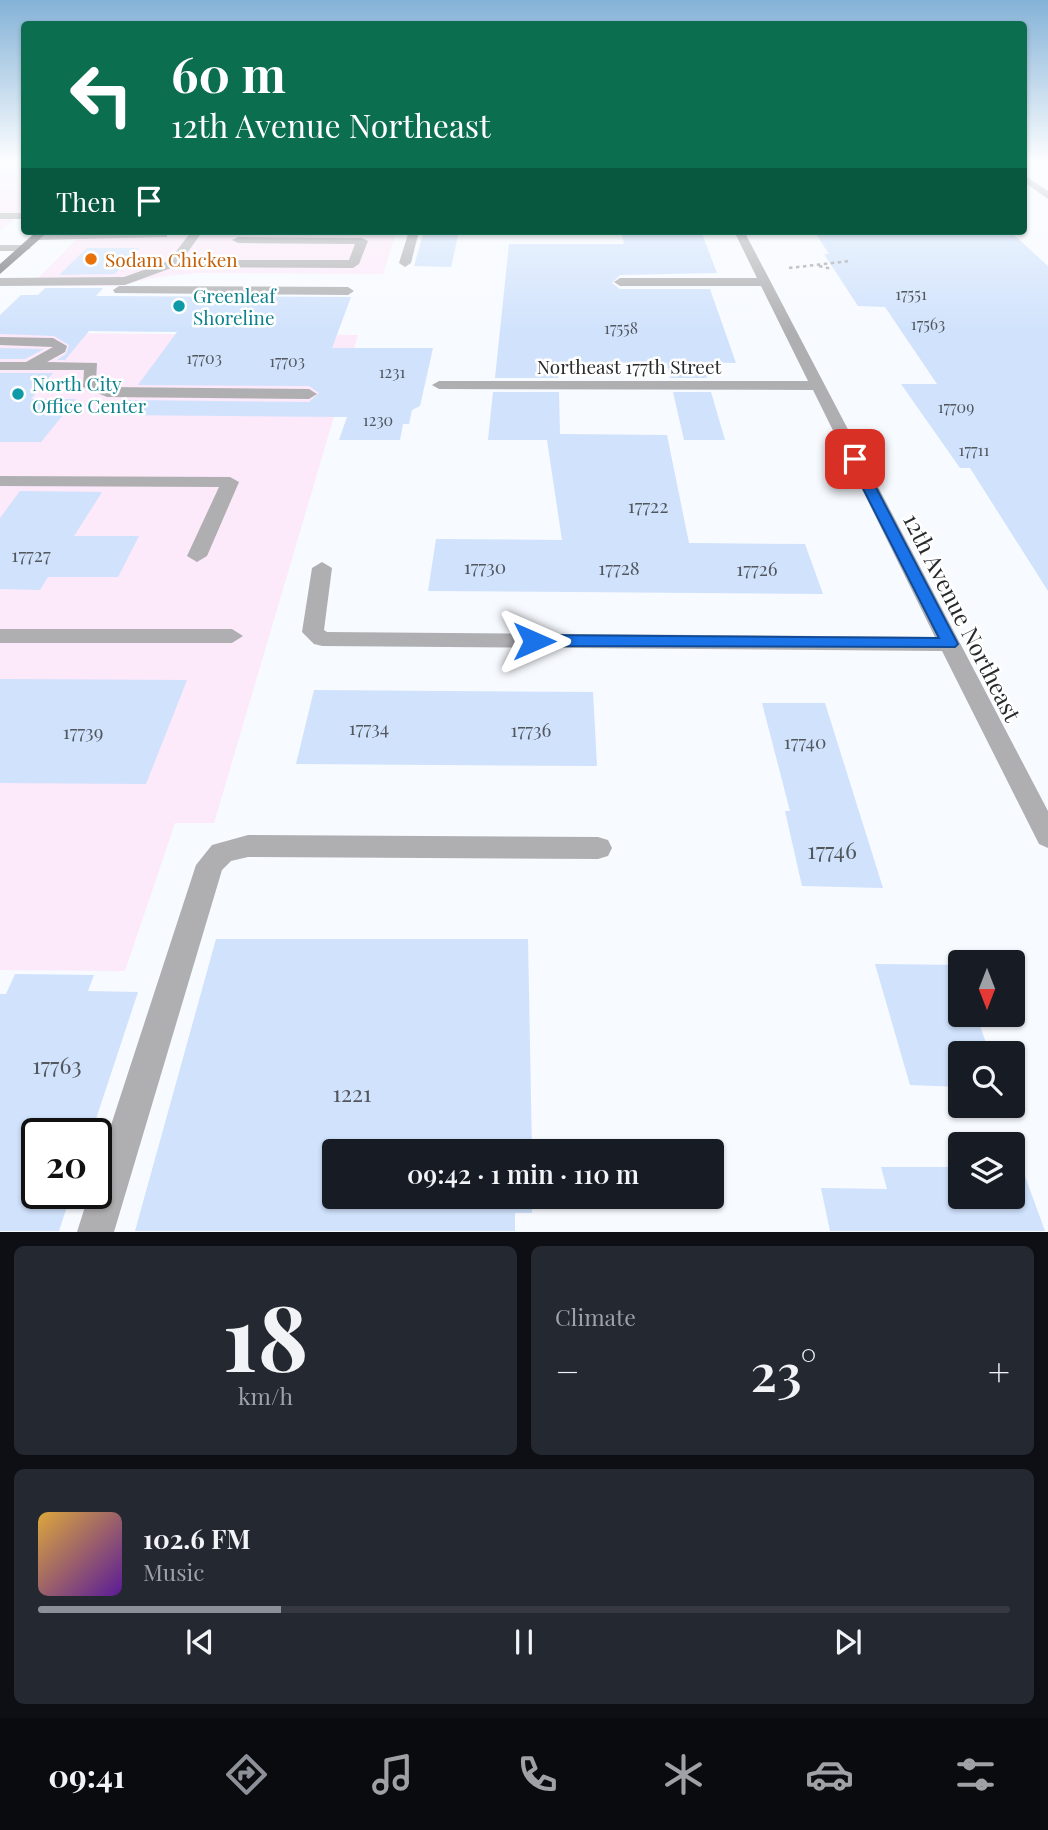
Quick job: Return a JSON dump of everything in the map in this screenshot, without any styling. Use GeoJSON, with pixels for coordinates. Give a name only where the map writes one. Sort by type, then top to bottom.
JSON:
{"type":"FeatureCollection","features":[{"type":"Feature","properties":{"kind":"main road"},"geometry":{"type":"LineString","coordinates":[[1,268],[40,235]]}},
{"type":"Feature","properties":{"kind":"street"},"geometry":{"type":"LineString","coordinates":[[173,263],[193,235]]}},
{"type":"Feature","properties":{"kind":"street"},"geometry":{"type":"LineString","coordinates":[[405,263],[413,235]]}},
{"type":"Feature","properties":{"kind":"street","name":"12th Avenue Northeast"},"geometry":{"type":"LineString","coordinates":[[741,235],[1048,837]]}},
{"type":"Feature","properties":{"kind":"street"},"geometry":{"type":"LineString","coordinates":[[0,291],[125,281],[173,263],[353,264],[362,241],[238,240]]}},
{"type":"Feature","properties":{"kind":"street"},"geometry":{"type":"LineString","coordinates":[[0,248],[25,248]]}},
{"type":"Feature","properties":{"kind":"street"},"geometry":{"type":"LineString","coordinates":[[620,282],[761,275]]}},
{"type":"Feature","properties":{"kind":"street"},"geometry":{"type":"LineString","coordinates":[[0,282],[63,286],[348,291]]}},
{"type":"Feature","properties":{"kind":"street"},"geometry":{"type":"LineString","coordinates":[[0,341],[53,342],[60,346],[58,352],[46,359],[16,366]]}},
{"type":"Feature","properties":{"kind":"street"},"geometry":{"type":"LineString","coordinates":[[0,366],[92,366],[88,384],[107,392],[309,394]]}},
{"type":"Feature","properties":{"kind":"street","name":"Northeast 177th Street"},"geometry":{"type":"LineString","coordinates":[[439,385],[818,386]]}},
{"type":"Feature","properties":{"kind":"street"},"geometry":{"type":"LineString","coordinates":[[0,481],[230,482],[197,556]]}},
{"type":"Feature","properties":{"kind":"street"},"geometry":{"type":"LineString","coordinates":[[323,568],[313,632],[322,639],[950,644]]}},
{"type":"Feature","properties":{"kind":"street"},"geometry":{"type":"LineString","coordinates":[[0,636],[232,636]]}},
{"type":"Feature","properties":{"kind":"street"},"geometry":{"type":"LineString","coordinates":[[95,1231],[210,865],[222,853],[248,846],[598,848]]}},
{"type":"Feature","properties":{"kind":"path"},"geometry":{"type":"LineString","coordinates":[[819,266],[823,260],[850,261]]}},
{"type":"Feature","properties":{"kind":"path"},"geometry":{"type":"LineString","coordinates":[[761,275],[819,266],[832,270]]}},
{"type":"Feature","properties":{"kind":"shaded area"},"geometry":{"type":"Polygon","coordinates":[[[0,217],[16,217],[0,231],[0,217]]]}},
{"type":"Feature","properties":{"kind":"shaded area"},"geometry":{"type":"Polygon","coordinates":[[[81,235],[396,235],[383,274],[197,273],[158,277],[116,286],[30,286],[81,235]]]}},
{"type":"Feature","properties":{"kind":"shaded area"},"geometry":{"type":"Polygon","coordinates":[[[0,333],[358,335],[214,823],[175,823],[125,971],[0,970],[0,333]]]}},
{"type":"Feature","properties":{"kind":"building"},"geometry":{"type":"Polygon","coordinates":[[[423,235],[458,235],[451,267],[414,266],[423,235]]]}},
{"type":"Feature","properties":{"kind":"building"},"geometry":{"type":"Polygon","coordinates":[[[622,235],[703,235],[717,273],[620,275],[612,283],[620,289],[710,289],[736,363],[702,362],[707,378],[670,378],[667,363],[558,362],[558,378],[495,378],[509,244],[624,244],[622,235]]]}},
{"type":"Feature","properties":{"kind":"building"},"geometry":{"type":"Polygon","coordinates":[[[817,235],[1014,235],[1048,266],[1048,591],[970,468],[960,468],[901,384],[937,384],[885,307],[858,306],[824,254],[829,254],[817,235]]]}},
{"type":"Feature","properties":{"kind":"building"},"geometry":{"type":"Polygon","coordinates":[[[87,248],[139,248],[115,274],[59,275],[87,248]]]}},
{"type":"Feature","properties":{"kind":"building"},"geometry":{"type":"Polygon","coordinates":[[[45,288],[103,288],[96,296],[351,297],[332,348],[433,348],[420,406],[412,410],[409,424],[403,424],[400,440],[339,440],[347,417],[115,415],[127,400],[309,402],[319,393],[309,386],[138,385],[177,332],[89,331],[65,360],[57,360],[66,354],[69,345],[54,336],[0,334],[0,315],[21,295],[38,295],[45,288]]]}},
{"type":"Feature","properties":{"kind":"building"},"geometry":{"type":"Polygon","coordinates":[[[0,348],[44,349],[25,359],[0,359],[0,348]]]}},
{"type":"Feature","properties":{"kind":"building"},"geometry":{"type":"Polygon","coordinates":[[[0,373],[53,373],[31,399],[76,399],[41,442],[0,442],[0,373]]]}},
{"type":"Feature","properties":{"kind":"building"},"geometry":{"type":"Polygon","coordinates":[[[493,392],[559,392],[560,434],[667,435],[689,543],[805,544],[823,594],[428,591],[436,539],[562,540],[547,440],[488,440],[493,392]]]}},
{"type":"Feature","properties":{"kind":"building"},"geometry":{"type":"Polygon","coordinates":[[[673,392],[711,392],[725,440],[684,440],[673,392]]]}},
{"type":"Feature","properties":{"kind":"building"},"geometry":{"type":"Polygon","coordinates":[[[20,491],[102,492],[74,536],[139,536],[118,577],[48,577],[40,590],[0,589],[0,518],[20,491]]]}},
{"type":"Feature","properties":{"kind":"building"},"geometry":{"type":"Polygon","coordinates":[[[0,679],[187,680],[146,784],[0,783],[0,679]]]}},
{"type":"Feature","properties":{"kind":"building"},"geometry":{"type":"Polygon","coordinates":[[[314,690],[593,692],[597,766],[296,764],[314,690]]]}},
{"type":"Feature","properties":{"kind":"building"},"geometry":{"type":"Polygon","coordinates":[[[762,703],[825,703],[883,888],[802,886],[785,811],[790,811],[762,703]]]}},
{"type":"Feature","properties":{"kind":"building"},"geometry":{"type":"Polygon","coordinates":[[[216,939],[528,939],[532,1139],[322,1139],[322,1209],[532,1209],[532,1213],[515,1213],[515,1231],[135,1231],[216,939]]]}},
{"type":"Feature","properties":{"kind":"building"},"geometry":{"type":"Polygon","coordinates":[[[875,964],[948,965],[948,1027],[980,1027],[985,1041],[948,1041],[948,1086],[910,1085],[875,964]]]}},
{"type":"Feature","properties":{"kind":"building"},"geometry":{"type":"Polygon","coordinates":[[[15,974],[94,975],[88,991],[138,992],[96,1118],[21,1118],[21,1209],[66,1209],[59,1231],[0,1231],[0,994],[6,994],[15,974]]]}},
{"type":"Feature","properties":{"kind":"building"},"geometry":{"type":"Polygon","coordinates":[[[881,1167],[948,1167],[948,1209],[1025,1209],[1025,1176],[1045,1231],[830,1231],[821,1188],[887,1189],[881,1167]]]}},
{"type":"Feature","properties":{"kind":"place","name":"Sodam Chicken"},"geometry":{"type":"Point","coordinates":[91,259]}},
{"type":"Feature","properties":{"kind":"place","name":"Greenleaf Shoreline"},"geometry":{"type":"Point","coordinates":[179,306]}},
{"type":"Feature","properties":{"kind":"place","name":"North City Office Center"},"geometry":{"type":"Point","coordinates":[18,394]}},
{"type":"Feature","properties":{"kind":"route"},"geometry":{"type":"LineString","coordinates":[[534,641],[950,644],[855,459]]}}]}
